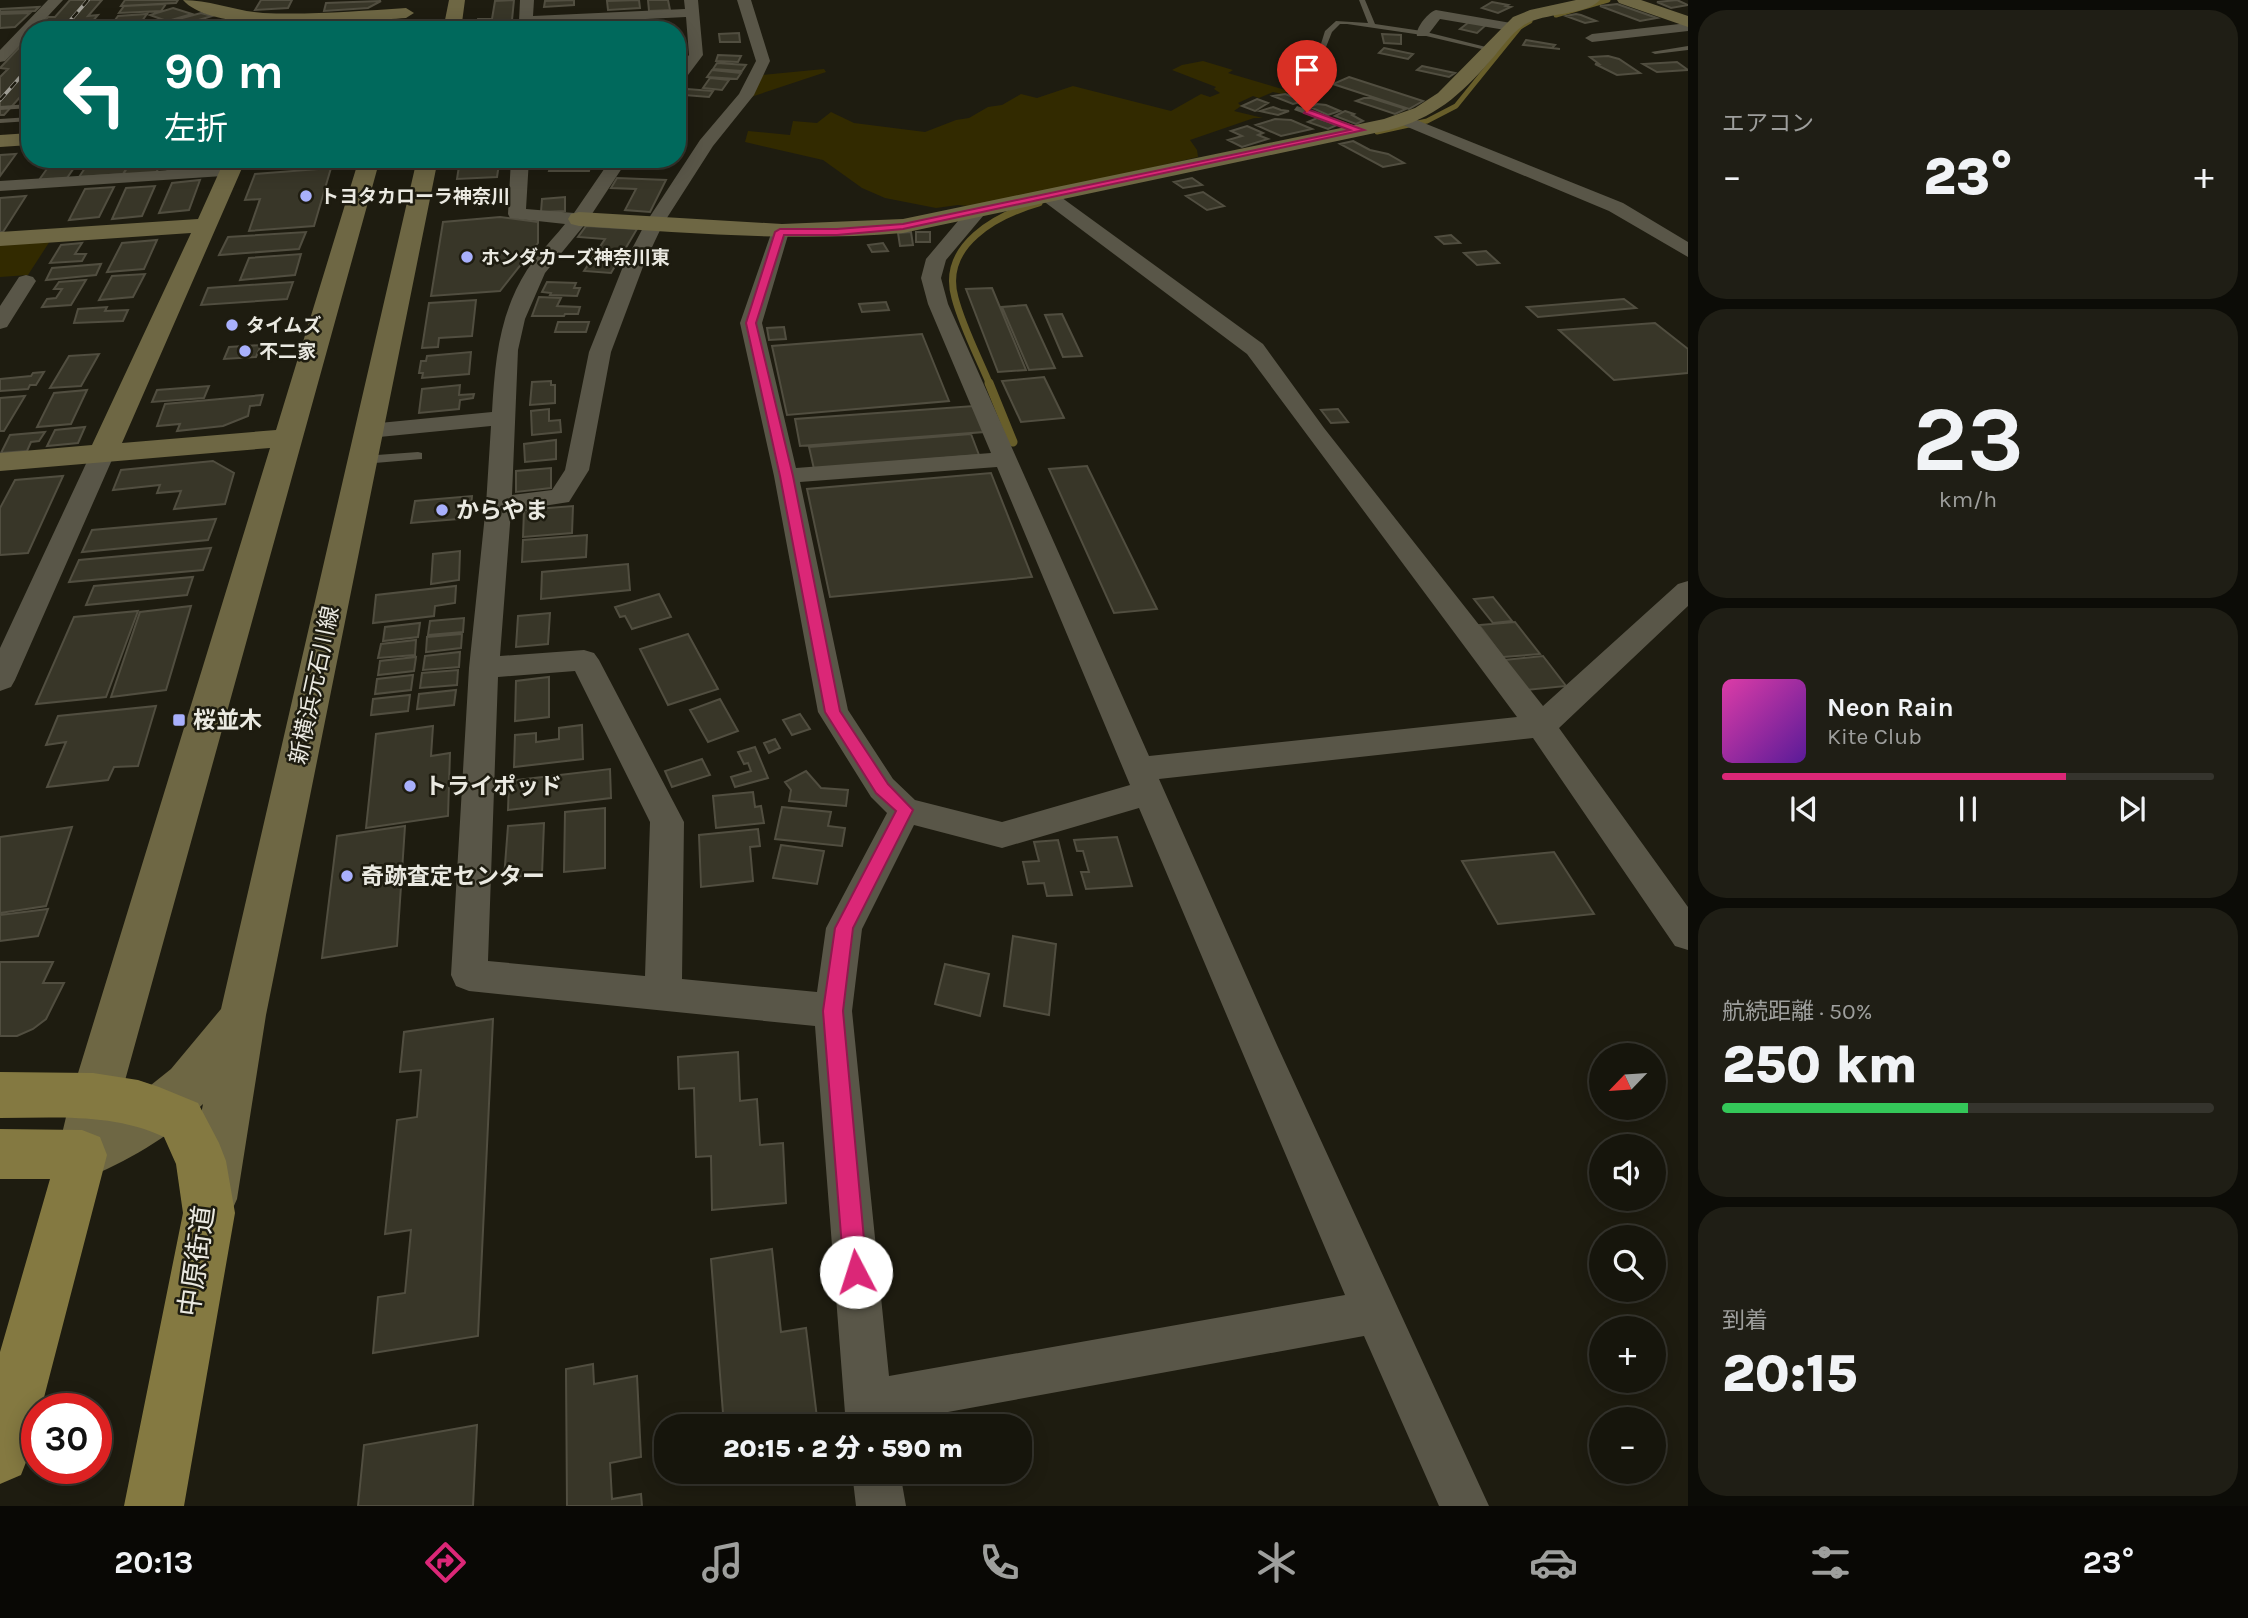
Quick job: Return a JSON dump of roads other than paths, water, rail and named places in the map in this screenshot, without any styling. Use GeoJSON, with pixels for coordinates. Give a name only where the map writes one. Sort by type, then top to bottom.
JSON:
{"type":"FeatureCollection","features":[{"type":"Feature","properties":{"kind":"main road","name":"中原街道"},"geometry":{"type":"LineString","coordinates":[[0,1095],[96,1096],[136,1101],[163,1110],[181,1120],[201,1161],[209,1213],[154,1506]]}},
{"type":"Feature","properties":{"kind":"main road"},"geometry":{"type":"LineString","coordinates":[[0,1154],[82,1155],[0,1454]]}},
{"type":"Feature","properties":{"kind":"street"},"geometry":{"type":"LineString","coordinates":[[36,21],[56,0]]}},
{"type":"Feature","properties":{"kind":"street"},"geometry":{"type":"LineString","coordinates":[[191,0],[239,16],[278,21]]}},
{"type":"Feature","properties":{"kind":"street"},"geometry":{"type":"LineString","coordinates":[[299,21],[309,0]]}},
{"type":"Feature","properties":{"kind":"street"},"geometry":{"type":"LineString","coordinates":[[454,21],[457,0]]}},
{"type":"Feature","properties":{"kind":"street"},"geometry":{"type":"LineString","coordinates":[[527,0],[526,21],[692,7],[696,55],[686,68]]}},
{"type":"Feature","properties":{"kind":"street"},"geometry":{"type":"LineString","coordinates":[[499,505],[560,497],[577,470],[600,352],[634,264],[654,224],[706,144],[742,102],[762,61],[744,0]]}},
{"type":"Feature","properties":{"kind":"street"},"geometry":{"type":"LineString","coordinates":[[520,168],[517,214],[780,232],[870,230],[1053,199],[1359,130],[1412,123],[1447,99],[1511,27],[1528,16],[1576,7],[1592,0]]}},
{"type":"Feature","properties":{"kind":"street"},"geometry":{"type":"LineString","coordinates":[[1625,0],[1688,24]]}},
{"type":"Feature","properties":{"kind":"street"},"geometry":{"type":"LineString","coordinates":[[330,21],[405,14]]}},
{"type":"Feature","properties":{"kind":"street"},"geometry":{"type":"LineString","coordinates":[[1422,33],[1436,14],[1511,27]]}},
{"type":"Feature","properties":{"kind":"street"},"geometry":{"type":"LineString","coordinates":[[1592,38],[1688,24]]}},
{"type":"Feature","properties":{"kind":"street"},"geometry":{"type":"LineString","coordinates":[[0,58],[21,36]]}},
{"type":"Feature","properties":{"kind":"street"},"geometry":{"type":"LineString","coordinates":[[686,56],[696,55]]}},
{"type":"Feature","properties":{"kind":"street"},"geometry":{"type":"LineString","coordinates":[[1412,123],[1616,207],[1688,251]]}},
{"type":"Feature","properties":{"kind":"street"},"geometry":{"type":"LineString","coordinates":[[0,141],[21,140]]}},
{"type":"Feature","properties":{"kind":"street"},"geometry":{"type":"LineString","coordinates":[[0,186],[204,168]]}},
{"type":"Feature","properties":{"kind":"street"},"geometry":{"type":"LineString","coordinates":[[0,680],[204,225],[226,168]]}},
{"type":"Feature","properties":{"kind":"street"},"geometry":{"type":"LineString","coordinates":[[82,1155],[96,1096],[367,168]]}},
{"type":"Feature","properties":{"kind":"street","name":"新横浜元石川線"},"geometry":{"type":"LineString","coordinates":[[209,1213],[243,1015],[426,168]]}},
{"type":"Feature","properties":{"kind":"street"},"geometry":{"type":"LineString","coordinates":[[614,168],[579,219],[536,272],[514,319],[507,349],[499,505],[484,668],[469,975],[833,1011]]}},
{"type":"Feature","properties":{"kind":"street"},"geometry":{"type":"LineString","coordinates":[[1053,199],[1255,349],[1315,433],[1541,726],[1688,935]]}},
{"type":"Feature","properties":{"kind":"street"},"geometry":{"type":"LineString","coordinates":[[976,212],[936,259],[931,278],[938,304],[1142,781],[1374,1312],[1464,1506]]}},
{"type":"Feature","properties":{"kind":"street"},"geometry":{"type":"LineString","coordinates":[[0,239],[204,225]]}},
{"type":"Feature","properties":{"kind":"street"},"geometry":{"type":"LineString","coordinates":[[780,232],[751,323],[786,476],[833,712],[882,788],[905,810],[1002,835],[1142,781],[1541,726],[1688,590]]}},
{"type":"Feature","properties":{"kind":"street"},"geometry":{"type":"LineString","coordinates":[[0,283],[26,281],[0,323]]}},
{"type":"Feature","properties":{"kind":"street"},"geometry":{"type":"LineString","coordinates":[[366,445],[502,418]]}},
{"type":"Feature","properties":{"kind":"street"},"geometry":{"type":"LineString","coordinates":[[0,463],[288,438]]}},
{"type":"Feature","properties":{"kind":"street"},"geometry":{"type":"LineString","coordinates":[[786,476],[1006,459]]}},
{"type":"Feature","properties":{"kind":"street"},"geometry":{"type":"LineString","coordinates":[[484,668],[584,660],[667,822],[663,994]]}},
{"type":"Feature","properties":{"kind":"street"},"geometry":{"type":"LineString","coordinates":[[869,1414],[833,1011],[844,928],[905,810]]}},
{"type":"Feature","properties":{"kind":"street"},"geometry":{"type":"LineString","coordinates":[[82,1155],[112,1144],[143,1126],[192,1085],[243,1015]]}},
{"type":"Feature","properties":{"kind":"street"},"geometry":{"type":"LineString","coordinates":[[874,1414],[1374,1312]]}},
{"type":"Feature","properties":{"kind":"street"},"geometry":{"type":"LineString","coordinates":[[878,1484],[881,1506]]}},
{"type":"Feature","properties":{"kind":"lane"},"geometry":{"type":"LineString","coordinates":[[1363,0],[1372,24]]}},
{"type":"Feature","properties":{"kind":"lane"},"geometry":{"type":"LineString","coordinates":[[1323,45],[1329,31],[1339,22],[1372,24],[1490,49]]}},
{"type":"Feature","properties":{"kind":"lane"},"geometry":{"type":"LineString","coordinates":[[1655,52],[1688,48]]}},
{"type":"Feature","properties":{"kind":"lane"},"geometry":{"type":"LineString","coordinates":[[0,108],[21,107]]}},
{"type":"Feature","properties":{"kind":"lane"},"geometry":{"type":"LineString","coordinates":[[1301,112],[1359,130]]}},
{"type":"Feature","properties":{"kind":"lane"},"geometry":{"type":"LineString","coordinates":[[0,121],[21,120]]}},
{"type":"Feature","properties":{"kind":"lane"},"geometry":{"type":"LineString","coordinates":[[366,445],[418,456]]}},
{"type":"Feature","properties":{"kind":"waterway"},"geometry":{"type":"LineString","coordinates":[[1556,15],[1608,0]]}},
{"type":"Feature","properties":{"kind":"waterway"},"geometry":{"type":"LineString","coordinates":[[1377,132],[1427,121],[1456,106],[1520,27],[1530,21]]}},
{"type":"Feature","properties":{"kind":"waterway"},"geometry":{"type":"LineString","coordinates":[[990,385],[966,331],[955,298],[953,279],[956,262],[964,248],[990,224],[1039,203]]}},
{"type":"Feature","properties":{"kind":"waterway"},"geometry":{"type":"LineString","coordinates":[[989,383],[1013,442]]}},
{"type":"Feature","properties":{"kind":"railway"},"geometry":{"type":"LineString","coordinates":[[70,21],[88,0]]}},
{"type":"Feature","properties":{"kind":"railway"},"geometry":{"type":"LineString","coordinates":[[0,100],[21,76]]}},
{"type":"Feature","properties":{"kind":"place","name":"トヨタカローラ神奈川"},"geometry":{"type":"Point","coordinates":[306,196]}},
{"type":"Feature","properties":{"kind":"place","name":"ホンダカーズ神奈川東"},"geometry":{"type":"Point","coordinates":[467,257]}},
{"type":"Feature","properties":{"kind":"place","name":"タイムズ"},"geometry":{"type":"Point","coordinates":[232,325]}},
{"type":"Feature","properties":{"kind":"place","name":"不二家"},"geometry":{"type":"Point","coordinates":[245,351]}},
{"type":"Feature","properties":{"kind":"place","name":"からやま"},"geometry":{"type":"Point","coordinates":[442,510]}},
{"type":"Feature","properties":{"kind":"place","name":"桜並木"},"geometry":{"type":"Point","coordinates":[179,720]}},
{"type":"Feature","properties":{"kind":"place","name":"トライポッド"},"geometry":{"type":"Point","coordinates":[410,786]}},
{"type":"Feature","properties":{"kind":"place","name":"奇跡査定センター"},"geometry":{"type":"Point","coordinates":[347,876]}}]}
